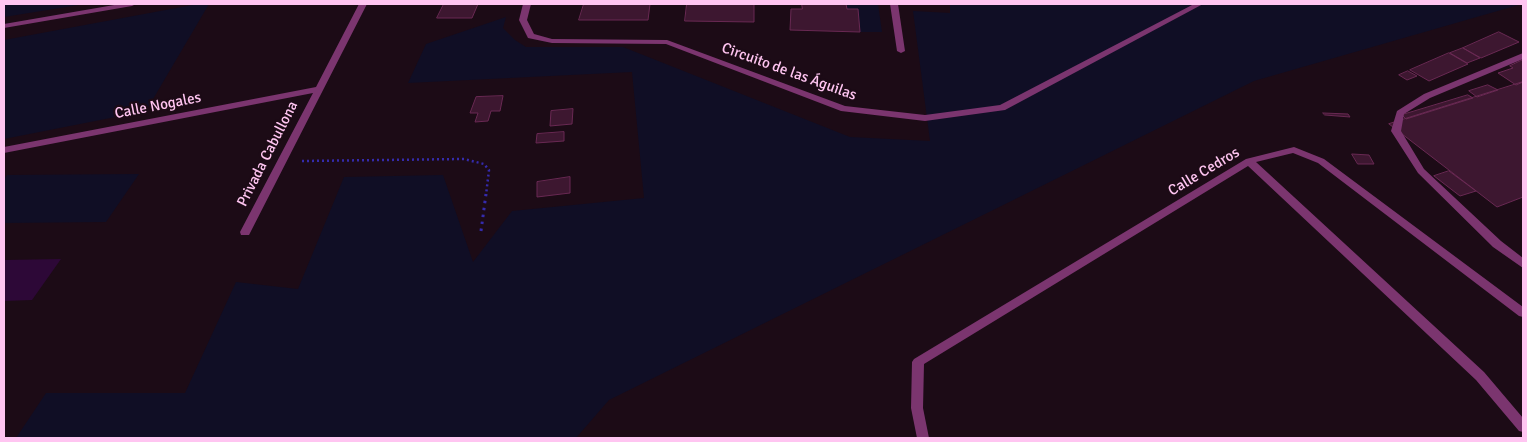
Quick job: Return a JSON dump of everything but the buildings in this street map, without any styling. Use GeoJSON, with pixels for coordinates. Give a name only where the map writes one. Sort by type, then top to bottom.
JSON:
{"type":"FeatureCollection","features":[{"type":"Feature","properties":{"kind":"street"},"geometry":{"type":"LineString","coordinates":[[4,26],[132,4]]}},
{"type":"Feature","properties":{"kind":"street","name":"Privada Cabullona"},"geometry":{"type":"LineString","coordinates":[[245,232],[362,4]]}},
{"type":"Feature","properties":{"kind":"street","name":"Circuito de las Águilas"},"geometry":{"type":"LineString","coordinates":[[528,4],[523,20],[531,36],[552,41],[666,42],[844,110],[925,118],[1002,108],[1199,4]]}},
{"type":"Feature","properties":{"kind":"street"},"geometry":{"type":"LineString","coordinates":[[894,4],[900,51]]}},
{"type":"Feature","properties":{"kind":"street"},"geometry":{"type":"LineString","coordinates":[[1523,56],[1427,96],[1400,113],[1396,132],[1421,171],[1498,244],[1523,264]]}},
{"type":"Feature","properties":{"kind":"street","name":"Calle Nogales"},"geometry":{"type":"LineString","coordinates":[[4,150],[318,90]]}},
{"type":"Feature","properties":{"kind":"street","name":"Calle Cedros"},"geometry":{"type":"LineString","coordinates":[[923,438],[916,408],[918,362],[1249,161],[1294,150],[1321,161],[1523,313]]}},
{"type":"Feature","properties":{"kind":"street"},"geometry":{"type":"LineString","coordinates":[[1249,161],[1480,376],[1523,426]]}},
{"type":"Feature","properties":{"kind":"path"},"geometry":{"type":"LineString","coordinates":[[282,161],[464,159],[484,164],[489,170],[481,231]]}},
{"type":"Feature","properties":{"kind":"shaded area"},"geometry":{"type":"Polygon","coordinates":[[[4,4],[85,4],[4,17],[4,4]]]}},
{"type":"Feature","properties":{"kind":"shaded area"},"geometry":{"type":"Polygon","coordinates":[[[198,4],[209,4],[146,111],[4,139],[4,40],[198,4]]]}},
{"type":"Feature","properties":{"kind":"shaded area"},"geometry":{"type":"Polygon","coordinates":[[[846,4],[878,4],[882,32],[860,32],[858,9],[847,9],[846,4]]]}},
{"type":"Feature","properties":{"kind":"shaded area"},"geometry":{"type":"Polygon","coordinates":[[[950,4],[1522,4],[1254,81],[609,400],[576,438],[16,438],[46,393],[185,393],[236,282],[298,289],[344,177],[443,175],[473,262],[512,211],[644,198],[632,72],[408,83],[426,44],[506,17],[503,28],[515,40],[526,47],[623,47],[850,137],[930,141],[913,11],[950,13],[950,4]]]}},
{"type":"Feature","properties":{"kind":"shaded area"},"geometry":{"type":"Polygon","coordinates":[[[139,174],[106,222],[4,223],[4,179],[7,175],[139,174]]]}},
{"type":"Feature","properties":{"kind":"shaded area"},"geometry":{"type":"Polygon","coordinates":[[[61,259],[32,300],[4,301],[4,260],[61,259]]]}}]}
